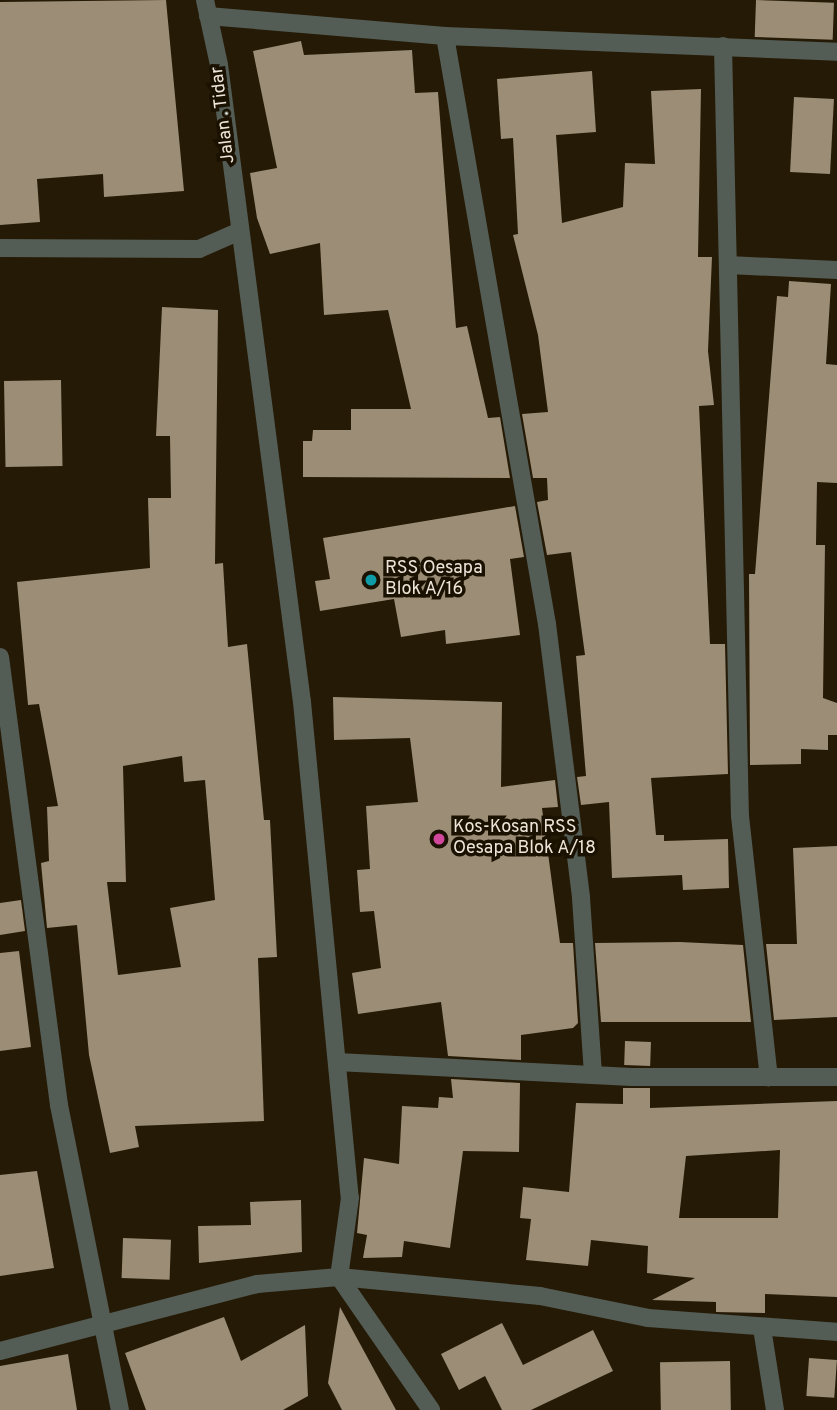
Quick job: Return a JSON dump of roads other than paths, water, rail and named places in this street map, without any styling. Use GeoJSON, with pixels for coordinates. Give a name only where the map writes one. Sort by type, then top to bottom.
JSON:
{"type":"FeatureCollection","features":[{"type":"Feature","properties":{"kind":"street"},"geometry":{"type":"LineString","coordinates":[[206,8],[445,36],[837,52]]}},
{"type":"Feature","properties":{"kind":"street","name":"Jalan . Tidar"},"geometry":{"type":"LineString","coordinates":[[206,8],[302,702],[350,1198],[340,1277]]}},
{"type":"Feature","properties":{"kind":"street"},"geometry":{"type":"LineString","coordinates":[[445,36],[547,624],[581,898],[593,1075]]}},
{"type":"Feature","properties":{"kind":"street"},"geometry":{"type":"LineString","coordinates":[[723,46],[740,816],[769,1077]]}},
{"type":"Feature","properties":{"kind":"street"},"geometry":{"type":"LineString","coordinates":[[0,248],[199,249],[238,232]]}},
{"type":"Feature","properties":{"kind":"street"},"geometry":{"type":"LineString","coordinates":[[728,265],[837,270]]}},
{"type":"Feature","properties":{"kind":"street"},"geometry":{"type":"LineString","coordinates":[[0,657],[37,959],[101,1328],[120,1410]]}},
{"type":"Feature","properties":{"kind":"street"},"geometry":{"type":"LineString","coordinates":[[337,1062],[379,1069],[593,1075],[837,1077]]}},
{"type":"Feature","properties":{"kind":"street"},"geometry":{"type":"LineString","coordinates":[[340,1277],[431,1410]]}},
{"type":"Feature","properties":{"kind":"street"},"geometry":{"type":"LineString","coordinates":[[0,1352],[101,1328],[257,1284],[340,1277],[540,1296],[648,1318],[837,1332]]}},
{"type":"Feature","properties":{"kind":"street"},"geometry":{"type":"LineString","coordinates":[[762,1328],[775,1410]]}},
{"type":"Feature","properties":{"kind":"place","name":"RSS Oesapa Blok A/16"},"geometry":{"type":"Point","coordinates":[371,580]}},
{"type":"Feature","properties":{"kind":"place","name":"Kos-Kosan RSS Oesapa Blok A/18"},"geometry":{"type":"Point","coordinates":[439,839]}}]}
